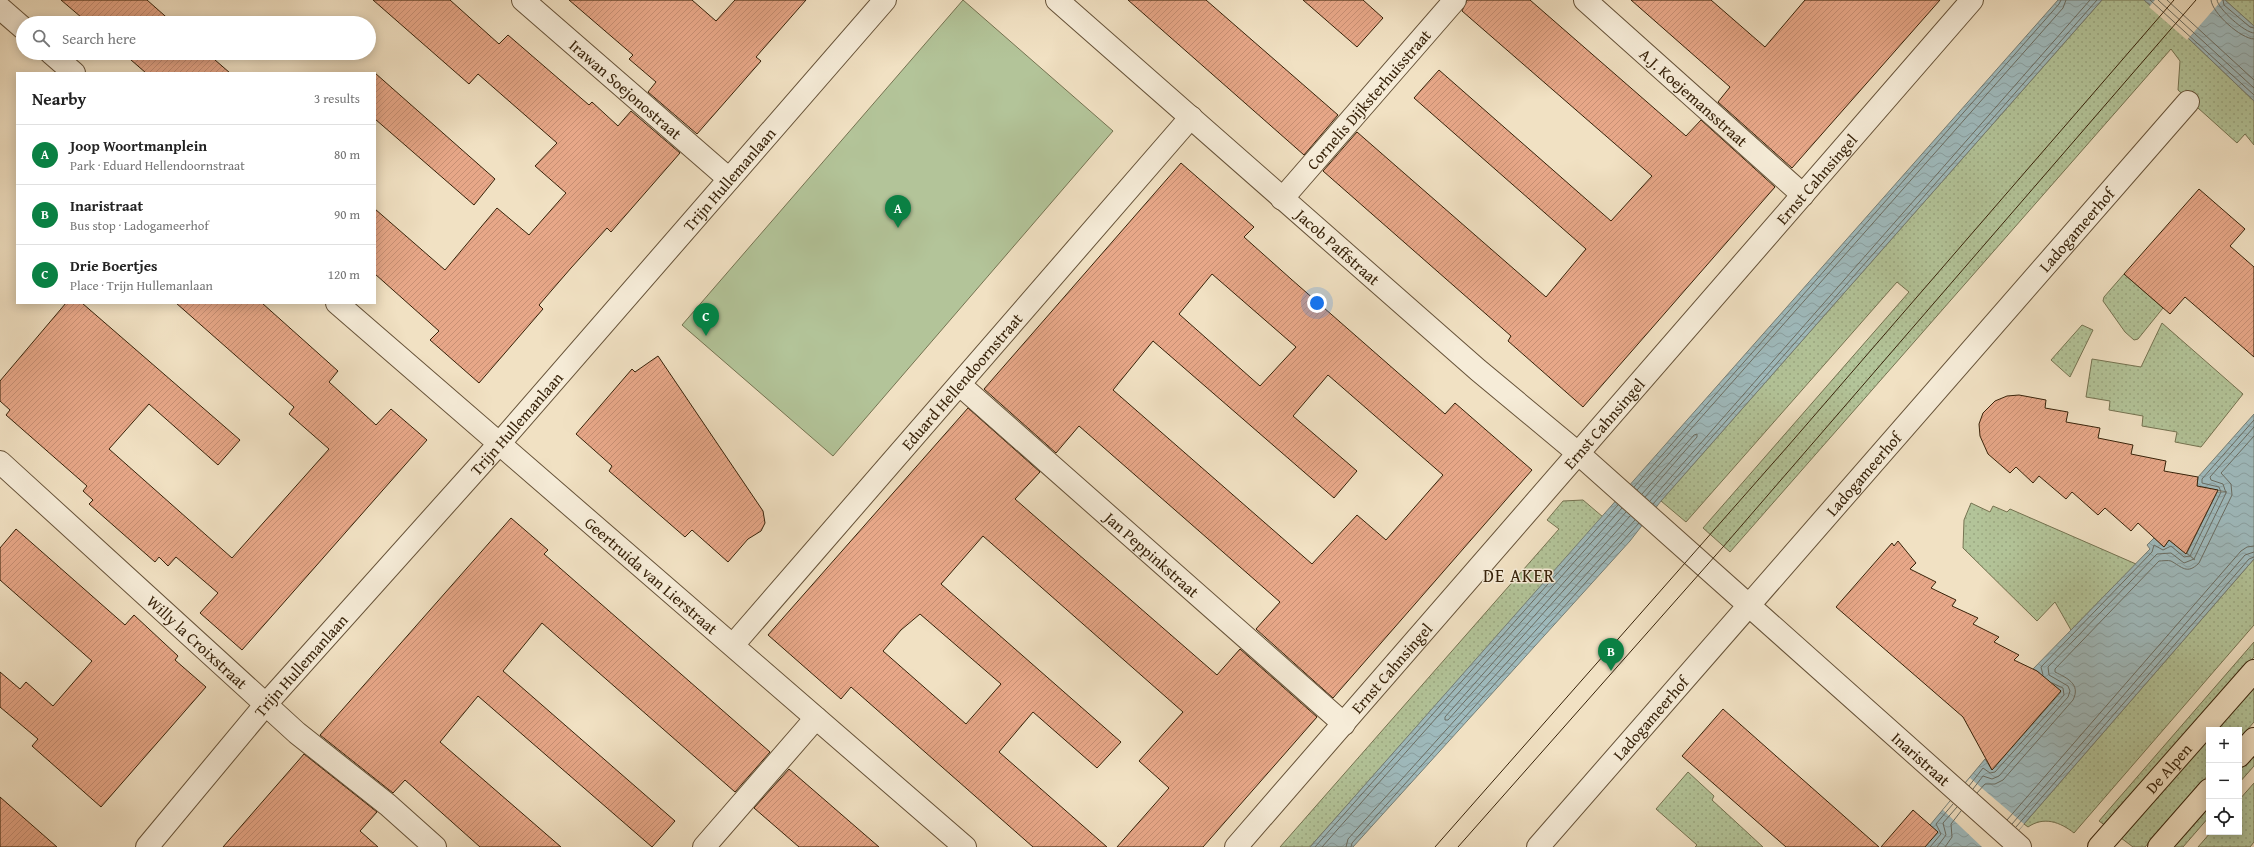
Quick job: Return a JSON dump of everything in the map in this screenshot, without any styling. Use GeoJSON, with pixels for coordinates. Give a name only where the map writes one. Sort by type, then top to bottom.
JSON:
{"type":"FeatureCollection","features":[{"type":"Feature","properties":{"kind":"main road","name":"De Alpen"},"geometry":{"type":"LineString","coordinates":[[2099,847],[2254,671]]}},
{"type":"Feature","properties":{"kind":"main road"},"geometry":{"type":"LineString","coordinates":[[2242,753],[2254,739]]}},
{"type":"Feature","properties":{"kind":"main road"},"geometry":{"type":"LineString","coordinates":[[2159,847],[2206,793]]}},
{"type":"Feature","properties":{"kind":"street","name":"Irawan Soejonostraat"},"geometry":{"type":"LineString","coordinates":[[523,0],[729,179]]}},
{"type":"Feature","properties":{"kind":"street","name":"Trijn Hullemanlaan"},"geometry":{"type":"LineString","coordinates":[[147,847],[266,704],[498,445],[885,0]]}},
{"type":"Feature","properties":{"kind":"street","name":"Jacob Paffstraat"},"geometry":{"type":"LineString","coordinates":[[1057,0],[1478,370],[1579,454],[1662,527]]}},
{"type":"Feature","properties":{"kind":"street","name":"A.J. Koejemansstraat"},"geometry":{"type":"LineString","coordinates":[[1584,0],[1803,195]]}},
{"type":"Feature","properties":{"kind":"street","name":"Ernst Cahnsingel"},"geometry":{"type":"LineString","coordinates":[[1236,847],[1972,0]]}},
{"type":"Feature","properties":{"kind":"street","name":"Cornelis Dijksterhuisstraat"},"geometry":{"type":"LineString","coordinates":[[1282,199],[1452,3]]}},
{"type":"Feature","properties":{"kind":"street"},"geometry":{"type":"LineString","coordinates":[[0,8],[16,22]]}},
{"type":"Feature","properties":{"kind":"street"},"geometry":{"type":"LineString","coordinates":[[59,60],[73,72]]}},
{"type":"Feature","properties":{"kind":"street","name":"Ladogameerhof"},"geometry":{"type":"LineString","coordinates":[[1538,847],[1750,606],[2188,102]]}},
{"type":"Feature","properties":{"kind":"street","name":"Eduard Hellendoornstraat"},"geometry":{"type":"LineString","coordinates":[[734,645],[1191,117]]}},
{"type":"Feature","properties":{"kind":"street","name":"Geertruida van Lierstraat"},"geometry":{"type":"LineString","coordinates":[[338,304],[498,445],[734,645],[965,847]]}},
{"type":"Feature","properties":{"kind":"street","name":"Jan Peppinkstraat"},"geometry":{"type":"LineString","coordinates":[[960,385],[1344,724]]}},
{"type":"Feature","properties":{"kind":"street","name":"Willy la Croixstraat"},"geometry":{"type":"LineString","coordinates":[[0,462],[297,733],[388,805],[435,847]]}},
{"type":"Feature","properties":{"kind":"street","name":"Inaristraat"},"geometry":{"type":"LineString","coordinates":[[1662,527],[2016,844]]}},
{"type":"Feature","properties":{"kind":"street"},"geometry":{"type":"LineString","coordinates":[[704,847],[816,718]]}},
{"type":"Feature","properties":{"kind":"green space"},"geometry":{"type":"Polygon","coordinates":[[[963,0],[1113,131],[833,456],[682,325],[963,0]]]}},
{"type":"Feature","properties":{"kind":"green space"},"geometry":{"type":"Polygon","coordinates":[[[2102,0],[2144,0],[2189,39],[2254,101],[2254,145],[2245,134],[2237,143],[2178,90],[2180,61],[2171,49],[1730,552],[1703,528],[1909,292],[1897,282],[1686,522],[1661,501],[2102,0]]]}},
{"type":"Feature","properties":{"kind":"green space"},"geometry":{"type":"Polygon","coordinates":[[[2225,0],[2254,0],[2254,26],[2225,0]]]}},
{"type":"Feature","properties":{"kind":"green space"},"geometry":{"type":"Polygon","coordinates":[[[2124,274],[2163,308],[2138,339],[2134,340],[2125,332],[2103,301],[2104,297],[2124,274]]]}},
{"type":"Feature","properties":{"kind":"green space"},"geometry":{"type":"Polygon","coordinates":[[[2162,323],[2243,394],[2201,447],[2175,442],[2177,432],[2142,426],[2143,416],[2109,410],[2110,401],[2086,397],[2092,359],[2141,367],[2162,323]]]}},
{"type":"Feature","properties":{"kind":"green space"},"geometry":{"type":"Polygon","coordinates":[[[2082,325],[2093,330],[2070,377],[2051,360],[2082,325]]]}},
{"type":"Feature","properties":{"kind":"green space"},"geometry":{"type":"Polygon","coordinates":[[[1583,500],[1603,517],[1310,847],[1280,847],[1559,529],[1547,520],[1563,501],[1583,500]]]}},
{"type":"Feature","properties":{"kind":"green space"},"geometry":{"type":"Polygon","coordinates":[[[1971,503],[1990,512],[1993,506],[2007,512],[2010,509],[2136,564],[2071,630],[2055,602],[2037,621],[1963,548],[1964,520],[1971,503]]]}},
{"type":"Feature","properties":{"kind":"green space"},"geometry":{"type":"Polygon","coordinates":[[[2254,559],[2254,625],[2074,833],[2058,823],[2046,821],[2028,827],[2024,824],[2254,559]]]}},
{"type":"Feature","properties":{"kind":"green space"},"geometry":{"type":"Polygon","coordinates":[[[2254,642],[2254,657],[2106,826],[2099,821],[2254,642]]]}},
{"type":"Feature","properties":{"kind":"green space"},"geometry":{"type":"Polygon","coordinates":[[[2254,686],[2254,722],[2242,736],[2242,727],[2219,727],[2254,686]]]}},
{"type":"Feature","properties":{"kind":"green space"},"geometry":{"type":"Polygon","coordinates":[[[2206,741],[2206,777],[2145,847],[2133,847],[2121,838],[2206,741]]]}},
{"type":"Feature","properties":{"kind":"green space"},"geometry":{"type":"Polygon","coordinates":[[[2254,752],[2254,766],[2242,780],[2242,766],[2254,752]]]}},
{"type":"Feature","properties":{"kind":"green space"},"geometry":{"type":"Polygon","coordinates":[[[1688,772],[1714,796],[1712,800],[1763,847],[1695,847],[1697,845],[1656,809],[1688,772]]]}},
{"type":"Feature","properties":{"kind":"green space"},"geometry":{"type":"Polygon","coordinates":[[[2254,783],[2254,842],[2250,847],[2198,847],[2208,835],[2242,835],[2242,797],[2254,783]]]}},
{"type":"Feature","properties":{"kind":"green space"},"geometry":{"type":"Polygon","coordinates":[[[2206,806],[2206,820],[2183,847],[2171,847],[2206,806]]]}},
{"type":"Feature","properties":{"kind":"water"},"geometry":{"type":"Polygon","coordinates":[[[2058,0],[2102,0],[1661,501],[1630,541],[1353,847],[1310,847],[2058,0]]]}},
{"type":"Feature","properties":{"kind":"water"},"geometry":{"type":"Polygon","coordinates":[[[2144,0],[2225,0],[2254,26],[2254,101],[2188,38],[2144,0]]]}},
{"type":"Feature","properties":{"kind":"water"},"geometry":{"type":"Polygon","coordinates":[[[2254,414],[2254,559],[2004,847],[1925,847],[1930,825],[1985,759],[1992,770],[2061,692],[2035,679],[2040,673],[2033,669],[2150,549],[2147,545],[2154,538],[2164,547],[2169,540],[2195,560],[2187,553],[2217,492],[2227,492],[2197,486],[2198,477],[2254,414]]]}},
{"type":"Feature","properties":{"kind":"pier"},"geometry":{"type":"Polygon","coordinates":[[[2155,0],[2222,0],[2187,40],[2149,7],[2155,0]]]}},
{"type":"Feature","properties":{"kind":"pier"},"geometry":{"type":"Polygon","coordinates":[[[1970,778],[2024,824],[2004,847],[1982,847],[1943,810],[1970,778]]]}},
{"type":"Feature","properties":{"kind":"building"},"geometry":{"type":"Polygon","coordinates":[[[61,0],[147,0],[165,16],[80,16],[61,0]]]}},
{"type":"Feature","properties":{"kind":"building"},"geometry":{"type":"Polygon","coordinates":[[[373,0],[450,0],[499,44],[508,35],[589,105],[592,102],[618,126],[631,111],[680,153],[611,232],[607,228],[571,268],[539,305],[543,309],[479,383],[430,340],[439,331],[376,275],[376,210],[445,270],[497,208],[529,235],[566,193],[535,166],[557,143],[478,74],[469,84],[373,0]]]}},
{"type":"Feature","properties":{"kind":"building"},"geometry":{"type":"Polygon","coordinates":[[[569,0],[692,0],[716,21],[735,0],[806,0],[756,57],[761,61],[697,134],[648,92],[656,82],[629,59],[633,55],[569,0]]]}},
{"type":"Feature","properties":{"kind":"building"},"geometry":{"type":"Polygon","coordinates":[[[1128,0],[1206,0],[1338,115],[1304,155],[1128,0]]]}},
{"type":"Feature","properties":{"kind":"building"},"geometry":{"type":"Polygon","coordinates":[[[1303,0],[1363,0],[1383,18],[1357,47],[1303,0]]]}},
{"type":"Feature","properties":{"kind":"building"},"geometry":{"type":"Polygon","coordinates":[[[1467,0],[1530,0],[1686,136],[1701,120],[1775,187],[1583,407],[1508,341],[1511,336],[1323,171],[1357,132],[1546,297],[1586,249],[1414,98],[1439,70],[1611,221],[1652,176],[1462,11],[1467,0]]]}},
{"type":"Feature","properties":{"kind":"building"},"geometry":{"type":"Polygon","coordinates":[[[1631,0],[1711,0],[1765,47],[1805,0],[1940,0],[1792,168],[1718,102],[1730,87],[1631,0]]]}},
{"type":"Feature","properties":{"kind":"building"},"geometry":{"type":"Polygon","coordinates":[[[131,60],[215,60],[229,72],[145,72],[131,60]]]}},
{"type":"Feature","properties":{"kind":"building"},"geometry":{"type":"Polygon","coordinates":[[[376,74],[495,179],[474,205],[376,120],[376,74]]]}},
{"type":"Feature","properties":{"kind":"building"},"geometry":{"type":"Polygon","coordinates":[[[1181,163],[1254,227],[1244,237],[1445,414],[1455,403],[1532,470],[1333,698],[1256,629],[1280,602],[1079,426],[1056,453],[984,389],[1181,163]],[[1212,274],[1179,314],[1260,386],[1296,347],[1212,274]],[[1153,341],[1113,390],[1312,564],[1357,515],[1386,540],[1443,475],[1328,375],[1293,416],[1357,471],[1334,498],[1153,341]]]}},
{"type":"Feature","properties":{"kind":"building"},"geometry":{"type":"Polygon","coordinates":[[[2199,189],[2245,229],[2230,246],[2254,267],[2254,357],[2185,297],[2170,314],[2124,274],[2199,189]]]}},
{"type":"Feature","properties":{"kind":"building"},"geometry":{"type":"Polygon","coordinates":[[[65,304],[83,304],[240,440],[218,465],[149,404],[109,449],[232,558],[329,449],[289,414],[294,407],[177,304],[263,304],[338,371],[329,382],[376,425],[391,409],[427,440],[242,650],[200,613],[218,593],[176,557],[168,566],[159,557],[155,562],[89,504],[93,500],[83,491],[87,486],[6,415],[10,410],[0,401],[0,381],[65,304]]]}},
{"type":"Feature","properties":{"kind":"building"},"geometry":{"type":"Polygon","coordinates":[[[658,356],[763,511],[765,523],[761,531],[748,539],[728,562],[692,530],[685,537],[609,471],[612,466],[576,434],[632,369],[635,372],[658,356]]]}},
{"type":"Feature","properties":{"kind":"building"},"geometry":{"type":"Polygon","coordinates":[[[2019,395],[2046,400],[2045,408],[2068,412],[2066,422],[2100,428],[2098,438],[2133,445],[2131,454],[2166,461],[2164,471],[2198,477],[2197,486],[2218,490],[2186,554],[2169,540],[2164,547],[2138,523],[2131,531],[2105,508],[2098,515],[2072,492],[2066,499],[2039,476],[2033,483],[2016,467],[2010,473],[1988,454],[1980,436],[1979,424],[1983,413],[1995,401],[2007,396],[2019,395]]]}},
{"type":"Feature","properties":{"kind":"building"},"geometry":{"type":"Polygon","coordinates":[[[968,408],[1040,472],[1015,499],[1217,675],[1240,649],[1317,717],[1203,847],[1117,847],[1169,788],[1139,761],[1183,712],[983,536],[941,584],[1121,742],[1097,768],[1033,712],[999,752],[1107,847],[1033,847],[851,687],[841,699],[768,635],[968,408]],[[920,614],[901,630],[883,651],[966,724],[1001,684],[920,614]]]}},
{"type":"Feature","properties":{"kind":"building"},"geometry":{"type":"Polygon","coordinates":[[[511,518],[548,550],[544,554],[770,752],[735,792],[542,623],[503,671],[675,821],[652,847],[478,696],[440,742],[561,847],[480,847],[405,780],[393,793],[320,735],[511,518]]]}},
{"type":"Feature","properties":{"kind":"building"},"geometry":{"type":"Polygon","coordinates":[[[16,529],[125,625],[134,615],[178,656],[175,660],[206,687],[101,807],[32,746],[38,739],[0,707],[0,672],[20,689],[26,682],[53,706],[92,661],[0,580],[0,548],[16,529]]]}},
{"type":"Feature","properties":{"kind":"building"},"geometry":{"type":"Polygon","coordinates":[[[1898,541],[1916,563],[1910,569],[1936,582],[1931,588],[1956,600],[1952,606],[1978,618],[1973,624],[1999,637],[1994,642],[2019,655],[2014,660],[2037,671],[2061,691],[1992,770],[1963,717],[1836,607],[1892,543],[1894,546],[1898,541]]]}},
{"type":"Feature","properties":{"kind":"building"},"geometry":{"type":"Polygon","coordinates":[[[1723,709],[1879,847],[1786,847],[1682,756],[1723,709]]]}},
{"type":"Feature","properties":{"kind":"building"},"geometry":{"type":"Polygon","coordinates":[[[304,754],[377,812],[360,831],[378,847],[223,847],[304,754]]]}},
{"type":"Feature","properties":{"kind":"building"},"geometry":{"type":"Polygon","coordinates":[[[789,769],[879,847],[799,847],[754,808],[789,769]]]}},
{"type":"Feature","properties":{"kind":"building"},"geometry":{"type":"Polygon","coordinates":[[[0,797],[57,847],[0,847],[0,797]]]}},
{"type":"Feature","properties":{"kind":"building"},"geometry":{"type":"Polygon","coordinates":[[[1913,810],[1938,832],[1925,847],[1881,847],[1913,810]]]}},
{"type":"Feature","properties":{"kind":"tram line"},"geometry":{"type":"LineString","coordinates":[[1435,847],[1788,446],[2174,0]]}},
{"type":"Feature","properties":{"kind":"tram line"},"geometry":{"type":"LineString","coordinates":[[1458,847],[1723,547],[2196,0]]}},
{"type":"Feature","properties":{"kind":"place","name":"Joop Woortmanplein"},"geometry":{"type":"Point","coordinates":[898,228]}},
{"type":"Feature","properties":{"kind":"place","name":"Drie Boertjes"},"geometry":{"type":"Point","coordinates":[706,336]}},
{"type":"Feature","properties":{"kind":"place","name":"Inaristraat"},"geometry":{"type":"Point","coordinates":[1611,671]}},
{"type":"Feature","properties":{"kind":"district","name":"DE AKER"},"geometry":{"type":"Point","coordinates":[1519,576]}}]}
